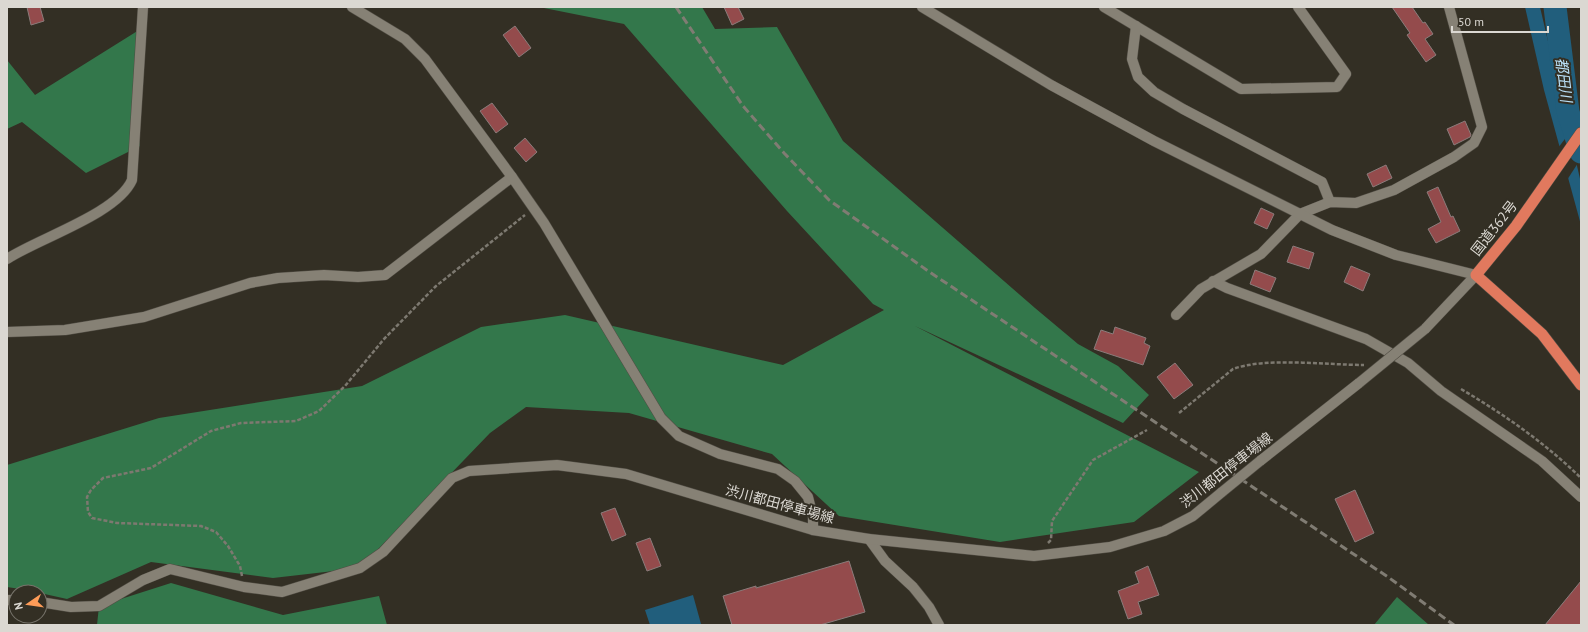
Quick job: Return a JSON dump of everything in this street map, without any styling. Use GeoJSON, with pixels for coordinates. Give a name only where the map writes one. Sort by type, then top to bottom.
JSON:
{"type":"FeatureCollection","features":[{"type":"Feature","properties":{"kind":"highway","name":"国道362号"},"geometry":{"type":"LineString","coordinates":[[1581,133],[1516,226],[1476,275],[1542,334],[1581,385]]}},
{"type":"Feature","properties":{"kind":"street"},"geometry":{"type":"LineString","coordinates":[[7,259],[104,209],[128,190],[132,180],[143,7]]}},
{"type":"Feature","properties":{"kind":"street"},"geometry":{"type":"LineString","coordinates":[[352,7],[405,39],[425,59],[534,209],[661,418],[679,436],[720,454],[778,469],[795,481],[808,496],[813,517],[813,530]]}},
{"type":"Feature","properties":{"kind":"street"},"geometry":{"type":"LineString","coordinates":[[922,7],[1058,89],[1154,141],[1332,230],[1396,255],[1476,275]]}},
{"type":"Feature","properties":{"kind":"street"},"geometry":{"type":"LineString","coordinates":[[1104,7],[1241,89],[1337,87],[1346,74],[1298,7]]}},
{"type":"Feature","properties":{"kind":"street"},"geometry":{"type":"LineString","coordinates":[[1176,315],[1201,289],[1261,254],[1300,214],[1330,202],[1356,203],[1394,190],[1454,157],[1474,143],[1482,127],[1449,7]]}},
{"type":"Feature","properties":{"kind":"street"},"geometry":{"type":"LineString","coordinates":[[1136,26],[1132,59],[1138,77],[1154,92],[1183,109],[1322,182],[1330,202]]}},
{"type":"Feature","properties":{"kind":"street"},"geometry":{"type":"LineString","coordinates":[[7,332],[65,330],[144,317],[250,283],[278,278],[324,275],[358,277],[385,275],[512,177]]}},
{"type":"Feature","properties":{"kind":"street","name":"渋川都田停車場線"},"geometry":{"type":"LineString","coordinates":[[48,603],[71,607],[99,606],[143,580],[170,570],[244,587],[282,592],[360,568],[384,552],[452,478],[469,471],[557,465],[626,474],[813,530],[869,539],[1034,556],[1110,547],[1164,530],[1193,516],[1425,329],[1476,275]]}},
{"type":"Feature","properties":{"kind":"street"},"geometry":{"type":"LineString","coordinates":[[1213,281],[1227,288],[1366,339],[1408,363],[1446,395],[1542,461],[1581,497]]}},
{"type":"Feature","properties":{"kind":"street"},"geometry":{"type":"LineString","coordinates":[[869,539],[885,561],[913,587],[929,607],[939,625]]}},
{"type":"Feature","properties":{"kind":"path"},"geometry":{"type":"LineString","coordinates":[[244,587],[240,566],[228,546],[216,532],[201,526],[117,523],[92,518],[88,512],[87,504],[87,497],[91,490],[103,478],[151,468],[211,431],[241,424],[296,421],[319,411],[345,386],[384,339],[436,286],[534,209]]}},
{"type":"Feature","properties":{"kind":"path"},"geometry":{"type":"LineString","coordinates":[[1179,413],[1233,369],[1244,364],[1282,363],[1366,365]]}},
{"type":"Feature","properties":{"kind":"path"},"geometry":{"type":"LineString","coordinates":[[1459,389],[1499,412],[1525,430],[1561,459],[1581,478]]}},
{"type":"Feature","properties":{"kind":"path"},"geometry":{"type":"LineString","coordinates":[[1034,556],[1051,540],[1052,521],[1093,460],[1147,430]]}},
{"type":"Feature","properties":{"kind":"green space"},"geometry":{"type":"Polygon","coordinates":[[[539,7],[702,7],[715,29],[777,27],[843,141],[1078,344],[1118,366],[1149,395],[1123,423],[915,326],[1199,472],[1134,522],[1000,542],[839,516],[772,454],[629,413],[526,407],[490,433],[360,568],[273,578],[151,562],[67,599],[48,595],[48,584],[8,584],[7,587],[7,465],[159,418],[362,386],[481,327],[565,315],[783,365],[884,310],[873,304],[787,211],[624,24],[539,7]]]}},
{"type":"Feature","properties":{"kind":"green space"},"geometry":{"type":"Polygon","coordinates":[[[139,30],[140,146],[86,173],[22,122],[7,129],[7,60],[35,95],[139,30]]]}},
{"type":"Feature","properties":{"kind":"green space"},"geometry":{"type":"Polygon","coordinates":[[[171,583],[283,615],[379,596],[387,625],[97,625],[99,606],[171,583]]]}},
{"type":"Feature","properties":{"kind":"green space"},"geometry":{"type":"Polygon","coordinates":[[[1397,597],[1429,625],[1374,625],[1397,597]]]}},
{"type":"Feature","properties":{"kind":"water"},"geometry":{"type":"Polygon","coordinates":[[[1525,7],[1540,7],[1581,183],[1581,225],[1544,90],[1525,7]]]}},
{"type":"Feature","properties":{"kind":"water"},"geometry":{"type":"Polygon","coordinates":[[[693,595],[701,624],[650,625],[645,610],[693,595]]]}},
{"type":"Feature","properties":{"kind":"pier"},"geometry":{"type":"Polygon","coordinates":[[[1571,131],[1578,163],[1567,180],[1558,148],[1571,131]]]}},
{"type":"Feature","properties":{"kind":"building"},"geometry":{"type":"Polygon","coordinates":[[[27,7],[40,7],[44,21],[31,25],[27,7]]]}},
{"type":"Feature","properties":{"kind":"building"},"geometry":{"type":"Polygon","coordinates":[[[724,7],[738,7],[744,19],[732,25],[724,7]]]}},
{"type":"Feature","properties":{"kind":"building"},"geometry":{"type":"Polygon","coordinates":[[[1392,7],[1412,7],[1433,34],[1425,39],[1436,55],[1426,62],[1407,35],[1410,33],[1392,7]]]}},
{"type":"Feature","properties":{"kind":"building"},"geometry":{"type":"Polygon","coordinates":[[[515,26],[531,48],[519,57],[503,35],[515,26]]]}},
{"type":"Feature","properties":{"kind":"building"},"geometry":{"type":"Polygon","coordinates":[[[492,103],[508,124],[496,133],[480,111],[492,103]]]}},
{"type":"Feature","properties":{"kind":"building"},"geometry":{"type":"Polygon","coordinates":[[[1465,121],[1471,135],[1470,137],[1454,145],[1447,129],[1465,121]]]}},
{"type":"Feature","properties":{"kind":"building"},"geometry":{"type":"Polygon","coordinates":[[[525,138],[537,152],[526,162],[514,148],[525,138]]]}},
{"type":"Feature","properties":{"kind":"building"},"geometry":{"type":"Polygon","coordinates":[[[1386,165],[1392,178],[1373,187],[1367,174],[1386,165]]]}},
{"type":"Feature","properties":{"kind":"building"},"geometry":{"type":"Polygon","coordinates":[[[1438,187],[1451,217],[1453,216],[1460,231],[1436,243],[1428,229],[1441,222],[1427,192],[1438,187]]]}},
{"type":"Feature","properties":{"kind":"building"},"geometry":{"type":"Polygon","coordinates":[[[1261,208],[1274,214],[1267,229],[1254,223],[1261,208]]]}},
{"type":"Feature","properties":{"kind":"building"},"geometry":{"type":"Polygon","coordinates":[[[1293,246],[1314,253],[1309,269],[1287,262],[1293,246]]]}},
{"type":"Feature","properties":{"kind":"building"},"geometry":{"type":"Polygon","coordinates":[[[1351,266],[1370,274],[1363,291],[1344,282],[1351,266]]]}},
{"type":"Feature","properties":{"kind":"building"},"geometry":{"type":"Polygon","coordinates":[[[1255,270],[1276,278],[1270,292],[1250,284],[1255,270]]]}},
{"type":"Feature","properties":{"kind":"building"},"geometry":{"type":"Polygon","coordinates":[[[1115,327],[1146,338],[1144,343],[1150,346],[1143,365],[1094,349],[1101,330],[1113,334],[1115,327]]]}},
{"type":"Feature","properties":{"kind":"building"},"geometry":{"type":"Polygon","coordinates":[[[1175,363],[1193,385],[1174,399],[1157,377],[1175,363]]]}},
{"type":"Feature","properties":{"kind":"building"},"geometry":{"type":"Polygon","coordinates":[[[1355,490],[1374,533],[1355,542],[1335,499],[1355,490]]]}},
{"type":"Feature","properties":{"kind":"building"},"geometry":{"type":"Polygon","coordinates":[[[615,508],[626,535],[612,541],[601,513],[615,508]]]}},
{"type":"Feature","properties":{"kind":"building"},"geometry":{"type":"Polygon","coordinates":[[[650,538],[661,566],[647,571],[636,543],[650,538]]]}},
{"type":"Feature","properties":{"kind":"building"},"geometry":{"type":"Polygon","coordinates":[[[849,561],[865,612],[820,625],[732,625],[723,596],[849,561]]]}},
{"type":"Feature","properties":{"kind":"building"},"geometry":{"type":"Polygon","coordinates":[[[1148,566],[1159,595],[1138,602],[1142,614],[1128,619],[1118,591],[1139,583],[1135,572],[1148,566]]]}},
{"type":"Feature","properties":{"kind":"building"},"geometry":{"type":"Polygon","coordinates":[[[1581,581],[1581,625],[1545,625],[1581,581]]]}},
{"type":"Feature","properties":{"kind":"waterway","name":"都田川"},"geometry":{"type":"LineString","coordinates":[[1555,7],[1568,112],[1581,152]]}},
{"type":"Feature","properties":{"kind":"railway"},"geometry":{"type":"LineString","coordinates":[[676,7],[743,106],[784,153],[829,200],[928,271],[1388,577],[1454,625]]}}]}
